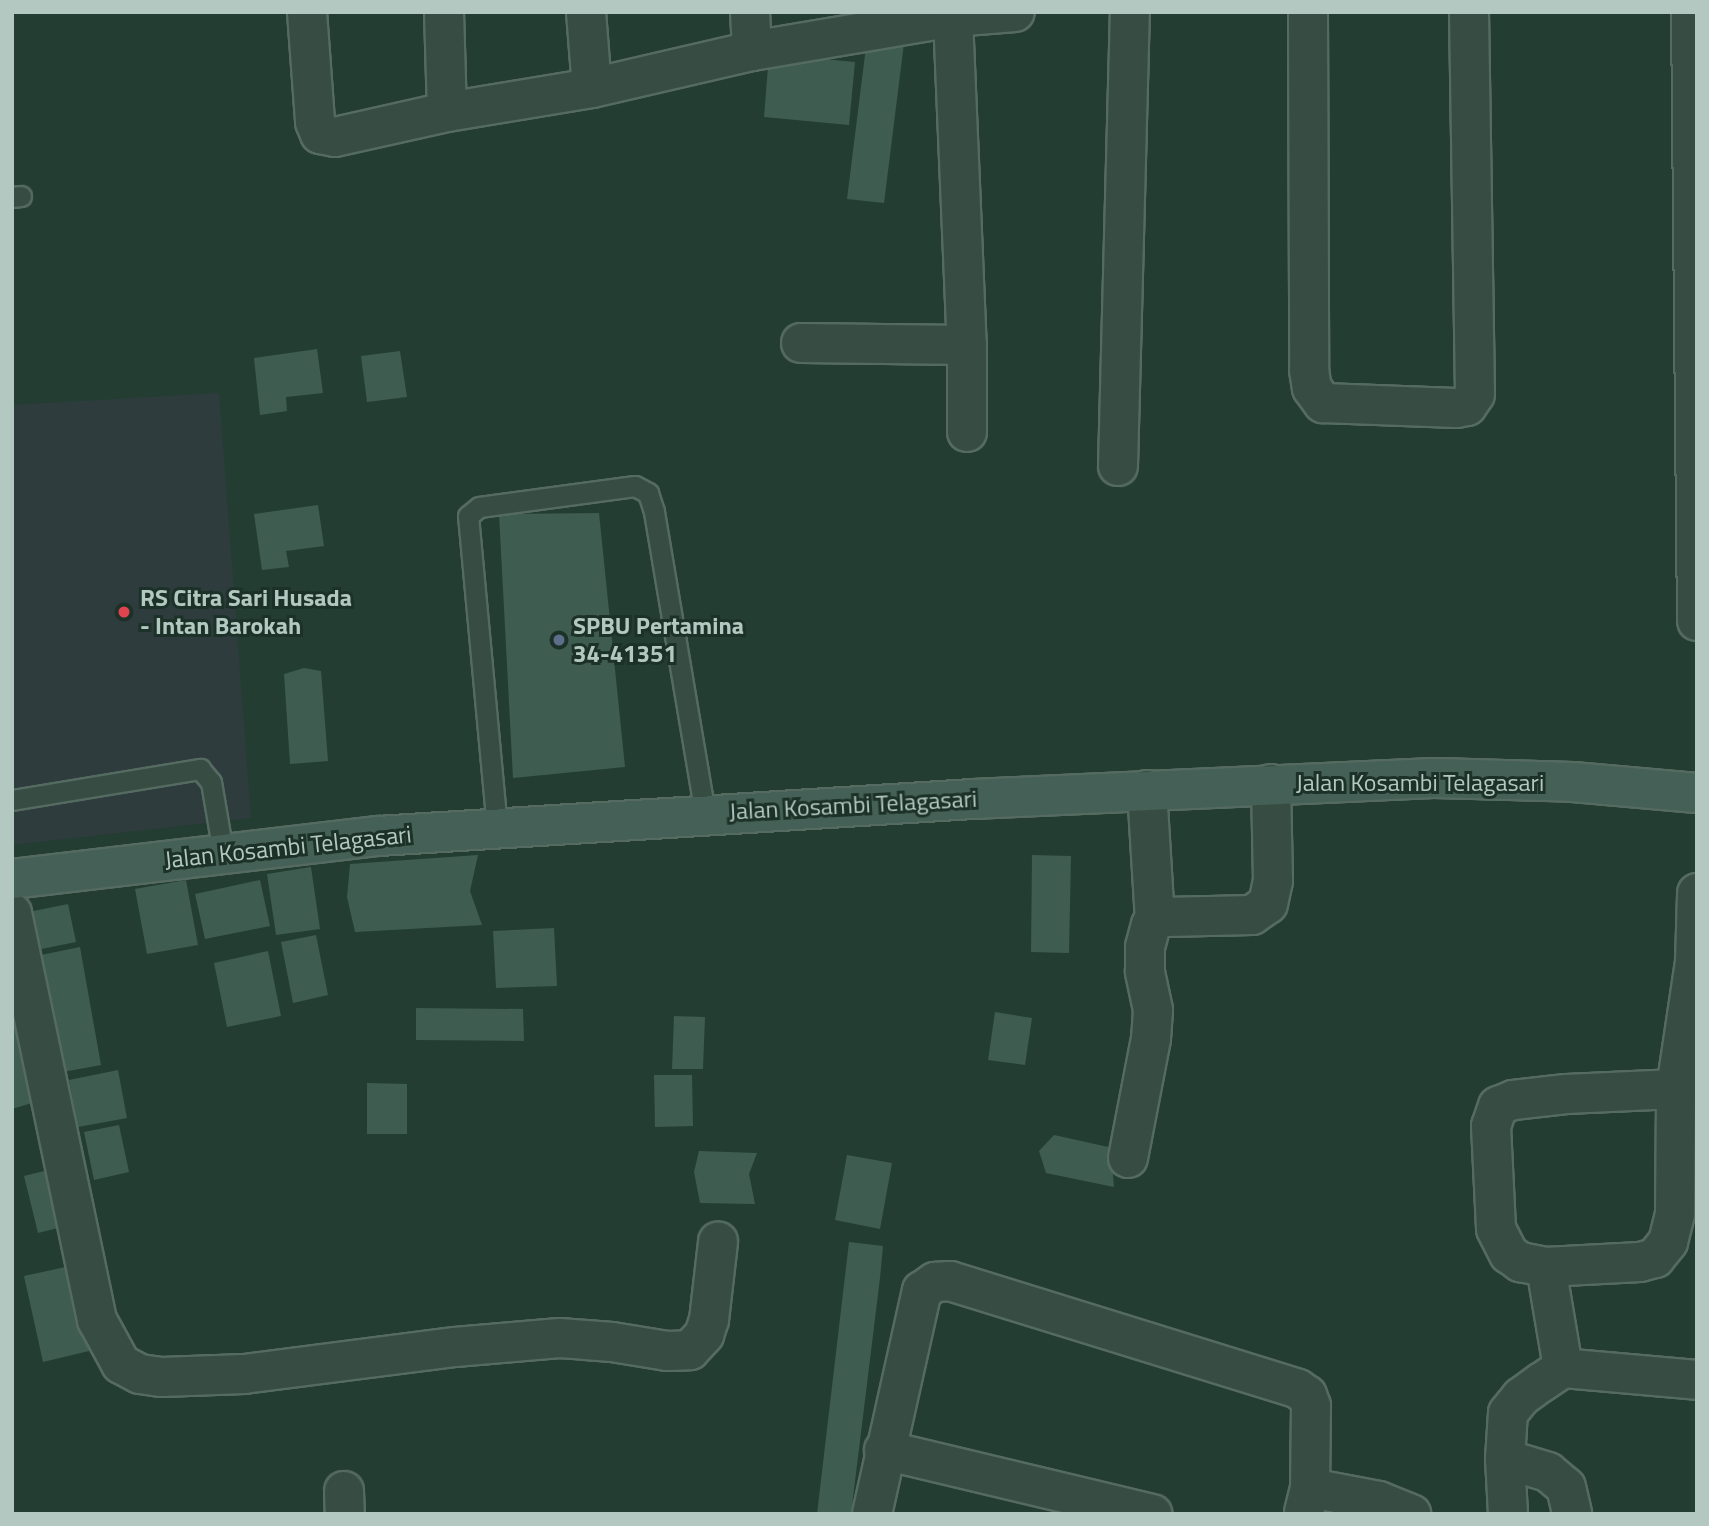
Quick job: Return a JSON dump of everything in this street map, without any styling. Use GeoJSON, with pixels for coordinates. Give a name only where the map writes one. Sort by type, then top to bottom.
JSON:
{"type":"FeatureCollection","features":[{"type":"Feature","properties":{"kind":"main road","name":"Jalan Kosambi Telagasari"},"geometry":{"type":"LineString","coordinates":[[12,879],[223,852],[378,836],[705,814],[1147,790],[1434,778],[1573,782],[1697,793]]}},
{"type":"Feature","properties":{"kind":"street"},"geometry":{"type":"LineString","coordinates":[[307,12],[315,122],[320,134],[335,137],[447,112],[592,88],[887,20],[1015,12]]}},
{"type":"Feature","properties":{"kind":"street"},"geometry":{"type":"LineString","coordinates":[[444,12],[447,112]]}},
{"type":"Feature","properties":{"kind":"street"},"geometry":{"type":"LineString","coordinates":[[586,12],[592,88]]}},
{"type":"Feature","properties":{"kind":"street"},"geometry":{"type":"LineString","coordinates":[[750,12],[752,51]]}},
{"type":"Feature","properties":{"kind":"street"},"geometry":{"type":"LineString","coordinates":[[1118,466],[1130,12]]}},
{"type":"Feature","properties":{"kind":"street"},"geometry":{"type":"LineString","coordinates":[[1308,12],[1309,356],[1312,388],[1323,403],[1456,408],[1466,405],[1475,394],[1469,12]]}},
{"type":"Feature","properties":{"kind":"street"},"geometry":{"type":"LineString","coordinates":[[1691,12],[1697,621]]}},
{"type":"Feature","properties":{"kind":"street"},"geometry":{"type":"LineString","coordinates":[[953,17],[967,345],[967,432]]}},
{"type":"Feature","properties":{"kind":"street"},"geometry":{"type":"LineString","coordinates":[[801,343],[967,345]]}},
{"type":"Feature","properties":{"kind":"street"},"geometry":{"type":"LineString","coordinates":[[1155,919],[1252,915],[1268,904],[1273,881],[1271,784]]}},
{"type":"Feature","properties":{"kind":"street"},"geometry":{"type":"LineString","coordinates":[[1128,1158],[1151,1039],[1153,1010],[1145,971],[1144,947],[1155,919],[1147,790]]}},
{"type":"Feature","properties":{"kind":"street"},"geometry":{"type":"LineString","coordinates":[[1676,1089],[1566,1094],[1513,1100],[1498,1106],[1493,1113],[1491,1126],[1496,1229],[1508,1254],[1520,1262],[1546,1267],[1640,1262],[1655,1258],[1668,1242],[1675,1214],[1676,1089],[1695,962],[1697,893]]}},
{"type":"Feature","properties":{"kind":"street"},"geometry":{"type":"LineString","coordinates":[[12,914],[97,1320],[121,1363],[140,1374],[162,1377],[244,1374],[455,1347],[560,1338],[612,1342],[667,1351],[690,1350],[704,1335],[709,1320],[718,1242]]}},
{"type":"Feature","properties":{"kind":"street"},"geometry":{"type":"LineString","coordinates":[[1546,1267],[1563,1368]]}},
{"type":"Feature","properties":{"kind":"street"},"geometry":{"type":"LineString","coordinates":[[872,1514],[884,1450],[922,1291],[935,1282],[950,1281],[1298,1389],[1307,1395],[1311,1406],[1307,1501],[1379,1501],[1412,1514]]}},
{"type":"Feature","properties":{"kind":"street"},"geometry":{"type":"LineString","coordinates":[[1508,1514],[1505,1459],[1508,1413],[1521,1397],[1563,1368],[1697,1380]]}},
{"type":"Feature","properties":{"kind":"street"},"geometry":{"type":"LineString","coordinates":[[884,1450],[1152,1514]]}},
{"type":"Feature","properties":{"kind":"street"},"geometry":{"type":"LineString","coordinates":[[1505,1459],[1548,1472],[1566,1487],[1572,1514]]}},
{"type":"Feature","properties":{"kind":"lane"},"geometry":{"type":"LineString","coordinates":[[497,828],[468,516],[479,506],[635,486],[648,494],[654,512],[705,814]]}},
{"type":"Feature","properties":{"kind":"lane"},"geometry":{"type":"LineString","coordinates":[[12,800],[200,769],[211,782],[223,852]]}},
{"type":"Feature","properties":{"kind":"shaded area","name":"RS Citra Sari Husada - Intan Barokah"},"geometry":{"type":"Polygon","coordinates":[[[219,393],[251,818],[12,845],[12,405],[219,393]]]}},
{"type":"Feature","properties":{"kind":"building"},"geometry":{"type":"Polygon","coordinates":[[[867,39],[904,43],[884,203],[847,199],[867,39]]]}},
{"type":"Feature","properties":{"kind":"building"},"geometry":{"type":"Polygon","coordinates":[[[769,54],[855,62],[849,125],[764,117],[769,54]]]}},
{"type":"Feature","properties":{"kind":"building"},"geometry":{"type":"Polygon","coordinates":[[[317,349],[323,393],[286,397],[287,411],[260,415],[254,358],[317,349]]]}},
{"type":"Feature","properties":{"kind":"building"},"geometry":{"type":"Polygon","coordinates":[[[400,351],[407,397],[367,402],[361,356],[400,351]]]}},
{"type":"Feature","properties":{"kind":"building"},"geometry":{"type":"Polygon","coordinates":[[[318,505],[324,546],[286,551],[289,567],[262,570],[254,514],[318,505]]]}},
{"type":"Feature","properties":{"kind":"building","name":"SPBU Pertamina 34-41351"},"geometry":{"type":"Polygon","coordinates":[[[599,513],[625,767],[513,778],[499,514],[599,513]]]}},
{"type":"Feature","properties":{"kind":"building"},"geometry":{"type":"Polygon","coordinates":[[[304,668],[321,671],[328,761],[290,764],[284,674],[304,668]]]}},
{"type":"Feature","properties":{"kind":"building"},"geometry":{"type":"Polygon","coordinates":[[[478,855],[470,891],[482,925],[355,932],[347,897],[350,864],[478,855]]]}},
{"type":"Feature","properties":{"kind":"building"},"geometry":{"type":"Polygon","coordinates":[[[1032,855],[1071,856],[1069,953],[1031,952],[1032,855]]]}},
{"type":"Feature","properties":{"kind":"building"},"geometry":{"type":"Polygon","coordinates":[[[311,867],[320,929],[276,935],[267,874],[311,867]]]}},
{"type":"Feature","properties":{"kind":"building"},"geometry":{"type":"Polygon","coordinates":[[[186,880],[198,945],[147,954],[135,889],[186,880]]]}},
{"type":"Feature","properties":{"kind":"building"},"geometry":{"type":"Polygon","coordinates":[[[260,880],[270,926],[205,939],[195,894],[260,880]]]}},
{"type":"Feature","properties":{"kind":"building"},"geometry":{"type":"Polygon","coordinates":[[[68,904],[76,942],[27,952],[19,914],[68,904]]]}},
{"type":"Feature","properties":{"kind":"building"},"geometry":{"type":"Polygon","coordinates":[[[554,928],[557,986],[496,988],[493,931],[554,928]]]}},
{"type":"Feature","properties":{"kind":"building"},"geometry":{"type":"Polygon","coordinates":[[[316,935],[328,995],[293,1003],[281,942],[316,935]]]}},
{"type":"Feature","properties":{"kind":"building"},"geometry":{"type":"Polygon","coordinates":[[[80,947],[101,1065],[52,1074],[31,957],[80,947]]]}},
{"type":"Feature","properties":{"kind":"building"},"geometry":{"type":"Polygon","coordinates":[[[268,951],[281,1016],[227,1027],[214,963],[268,951]]]}},
{"type":"Feature","properties":{"kind":"building"},"geometry":{"type":"Polygon","coordinates":[[[416,1008],[523,1009],[524,1041],[416,1040],[416,1008]]]}},
{"type":"Feature","properties":{"kind":"building"},"geometry":{"type":"Polygon","coordinates":[[[17,1010],[42,1100],[12,1109],[12,1011],[17,1010]]]}},
{"type":"Feature","properties":{"kind":"building"},"geometry":{"type":"Polygon","coordinates":[[[995,1012],[1032,1018],[1025,1065],[988,1060],[995,1012]]]}},
{"type":"Feature","properties":{"kind":"building"},"geometry":{"type":"Polygon","coordinates":[[[674,1016],[705,1017],[703,1069],[672,1069],[674,1016]]]}},
{"type":"Feature","properties":{"kind":"building"},"geometry":{"type":"Polygon","coordinates":[[[118,1070],[127,1118],[78,1127],[69,1080],[118,1070]]]}},
{"type":"Feature","properties":{"kind":"building"},"geometry":{"type":"Polygon","coordinates":[[[654,1075],[692,1075],[693,1126],[655,1127],[654,1075]]]}},
{"type":"Feature","properties":{"kind":"building"},"geometry":{"type":"Polygon","coordinates":[[[367,1083],[407,1084],[407,1134],[367,1134],[367,1083]]]}},
{"type":"Feature","properties":{"kind":"building"},"geometry":{"type":"Polygon","coordinates":[[[119,1125],[129,1172],[94,1180],[84,1132],[119,1125]]]}},
{"type":"Feature","properties":{"kind":"building"},"geometry":{"type":"Polygon","coordinates":[[[1054,1135],[1122,1150],[1112,1164],[1114,1187],[1046,1173],[1039,1151],[1054,1135]]]}},
{"type":"Feature","properties":{"kind":"building"},"geometry":{"type":"Polygon","coordinates":[[[699,1151],[757,1153],[749,1174],[755,1204],[700,1203],[694,1172],[699,1151]]]}},
{"type":"Feature","properties":{"kind":"building"},"geometry":{"type":"Polygon","coordinates":[[[847,1155],[892,1163],[880,1229],[835,1220],[847,1155]]]}},
{"type":"Feature","properties":{"kind":"building"},"geometry":{"type":"Polygon","coordinates":[[[60,1167],[74,1224],[38,1233],[24,1176],[60,1167]]]}},
{"type":"Feature","properties":{"kind":"building"},"geometry":{"type":"Polygon","coordinates":[[[849,1242],[883,1246],[880,1278],[851,1514],[817,1514],[849,1242]]]}},
{"type":"Feature","properties":{"kind":"building"},"geometry":{"type":"Polygon","coordinates":[[[70,1266],[89,1351],[43,1362],[24,1276],[70,1266]]]}},
{"type":"Feature","properties":{"kind":"place","name":"RS Citra Sari Husada - Intan Barokah"},"geometry":{"type":"Point","coordinates":[124,612]}},
{"type":"Feature","properties":{"kind":"place","name":"SPBU Pertamina 34-41351"},"geometry":{"type":"Point","coordinates":[559,640]}}]}
